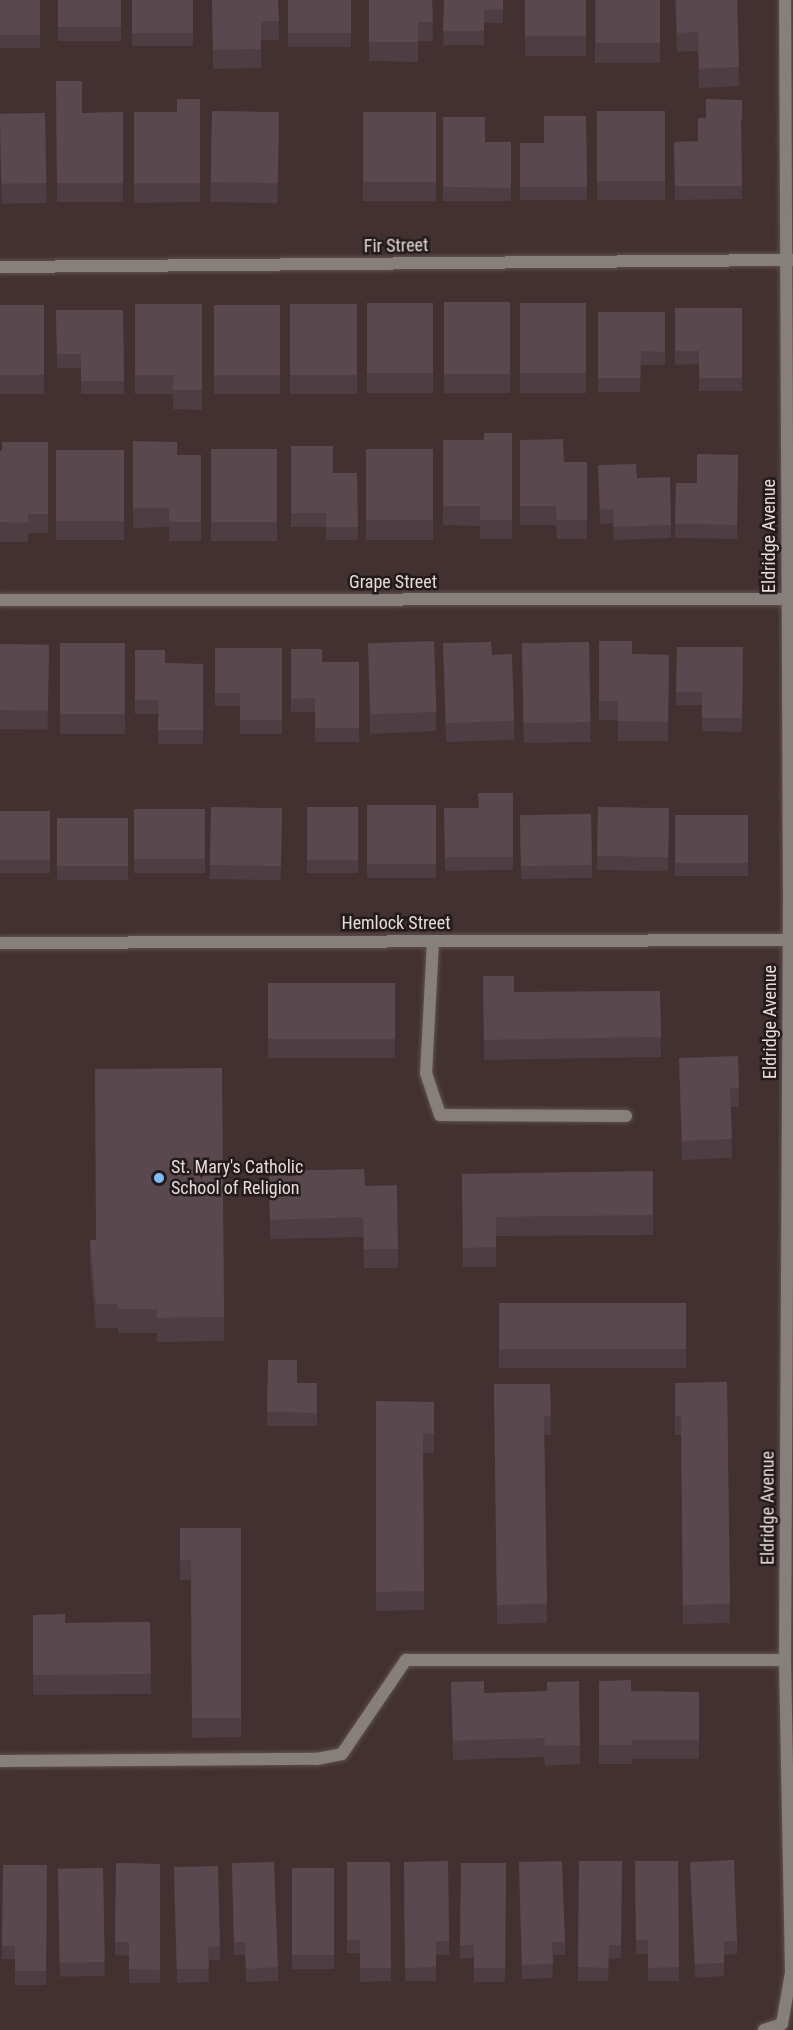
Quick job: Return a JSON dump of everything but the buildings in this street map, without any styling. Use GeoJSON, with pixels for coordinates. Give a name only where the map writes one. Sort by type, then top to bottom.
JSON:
{"type":"FeatureCollection","features":[{"type":"Feature","properties":{"kind":"street","name":"Eldridge Avenue"},"geometry":{"type":"LineString","coordinates":[[764,2030],[782,2024],[790,1973],[785,1660],[791,940],[786,599],[790,260],[785,0]]}},
{"type":"Feature","properties":{"kind":"street","name":"Fir Street"},"geometry":{"type":"LineString","coordinates":[[0,267],[790,260]]}},
{"type":"Feature","properties":{"kind":"street","name":"Grape Street"},"geometry":{"type":"LineString","coordinates":[[0,600],[786,599]]}},
{"type":"Feature","properties":{"kind":"street","name":"Hemlock Street"},"geometry":{"type":"LineString","coordinates":[[0,943],[791,940]]}},
{"type":"Feature","properties":{"kind":"street"},"geometry":{"type":"LineString","coordinates":[[433,941],[426,1073],[440,1115],[626,1116]]}},
{"type":"Feature","properties":{"kind":"street"},"geometry":{"type":"LineString","coordinates":[[0,1761],[317,1759],[342,1754],[406,1660],[785,1660]]}},
{"type":"Feature","properties":{"kind":"place","name":"St. Mary's Catholic School of Religion"},"geometry":{"type":"Point","coordinates":[159,1178]}}]}
